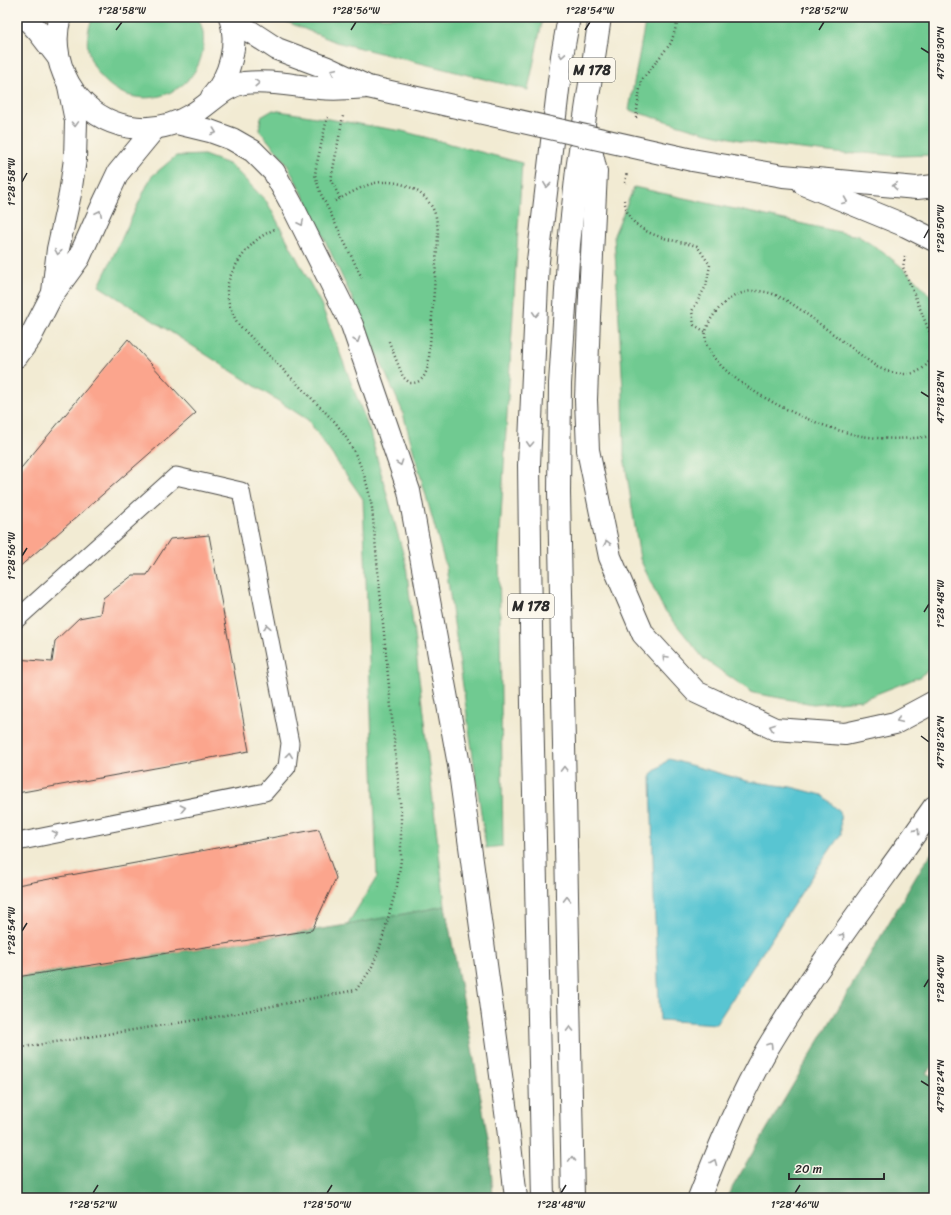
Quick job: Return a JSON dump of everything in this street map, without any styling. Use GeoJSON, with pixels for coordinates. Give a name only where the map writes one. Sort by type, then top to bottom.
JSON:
{"type":"FeatureCollection","features":[{"type":"Feature","properties":{"kind":"main road"},"geometry":{"type":"LineString","coordinates":[[25,17],[38,31],[58,58]]}},
{"type":"Feature","properties":{"kind":"main road"},"geometry":{"type":"LineString","coordinates":[[60,17],[57,38],[58,58],[62,72],[69,86],[81,102],[97,115],[115,124],[135,128],[155,128],[177,123],[194,114],[232,87],[243,83],[272,82],[321,88],[368,87]]}},
{"type":"Feature","properties":{"kind":"main road","name":"M 178"},"geometry":{"type":"LineString","coordinates":[[543,1198],[532,704],[529,465],[538,261],[562,56],[569,17]]}},
{"type":"Feature","properties":{"kind":"main road","name":"M 178"},"geometry":{"type":"LineString","coordinates":[[573,1198],[559,492],[560,384],[569,244],[577,170],[600,17]]}},
{"type":"Feature","properties":{"kind":"main road"},"geometry":{"type":"LineString","coordinates":[[231,18],[277,49],[325,67],[368,87],[692,160],[783,176],[917,188],[934,186]]}},
{"type":"Feature","properties":{"kind":"main road"},"geometry":{"type":"LineString","coordinates":[[209,102],[220,88],[228,72],[234,37],[231,18]]}},
{"type":"Feature","properties":{"kind":"main road"},"geometry":{"type":"LineString","coordinates":[[52,295],[58,249],[70,194],[75,159],[76,121],[69,86]]}},
{"type":"Feature","properties":{"kind":"main road"},"geometry":{"type":"LineString","coordinates":[[584,122],[596,172],[586,385],[588,450],[610,557],[643,634],[696,692],[775,729],[845,734],[895,723],[934,702]]}},
{"type":"Feature","properties":{"kind":"main road"},"geometry":{"type":"LineString","coordinates":[[177,123],[210,130],[232,139],[252,151],[274,172],[352,325],[410,491],[459,765],[508,1127],[516,1198]]}},
{"type":"Feature","properties":{"kind":"main road"},"geometry":{"type":"LineString","coordinates":[[17,356],[30,338],[52,295],[79,258],[118,173],[155,128]]}},
{"type":"Feature","properties":{"kind":"main road"},"geometry":{"type":"LineString","coordinates":[[783,176],[906,226],[934,240]]}},
{"type":"Feature","properties":{"kind":"main road"},"geometry":{"type":"LineString","coordinates":[[699,1198],[743,1095],[768,1049],[826,958],[934,807]]}},
{"type":"Feature","properties":{"kind":"lane"},"geometry":{"type":"LineString","coordinates":[[17,619],[176,476],[241,491],[290,744],[287,767],[265,792],[17,842]]}},
{"type":"Feature","properties":{"kind":"path"},"geometry":{"type":"LineString","coordinates":[[340,198],[331,180],[344,110]]}},
{"type":"Feature","properties":{"kind":"path"},"geometry":{"type":"LineString","coordinates":[[327,119],[316,167],[317,183],[363,281]]}},
{"type":"Feature","properties":{"kind":"path"},"geometry":{"type":"LineString","coordinates":[[335,201],[374,183],[400,183],[413,188],[422,194],[436,217],[438,236],[429,358],[426,371],[419,382],[410,383],[403,377],[386,332]]}},
{"type":"Feature","properties":{"kind":"path"},"geometry":{"type":"LineString","coordinates":[[17,1048],[210,1018],[356,990],[371,969],[380,947],[397,886],[401,860],[401,812],[372,508],[368,485],[348,440],[330,418],[238,324],[229,306],[227,288],[233,272],[241,258],[259,238],[279,227]]}},
{"type":"Feature","properties":{"kind":"path"},"geometry":{"type":"LineString","coordinates":[[906,249],[903,267],[934,343]]}},
{"type":"Feature","properties":{"kind":"path"},"geometry":{"type":"LineString","coordinates":[[934,351],[932,358],[923,368],[907,374],[898,374],[888,371],[877,367],[799,308],[782,298],[762,292],[746,292],[730,298],[714,315],[708,325],[705,339],[714,358],[734,378],[799,416],[829,428],[862,436],[886,439],[910,439],[934,436]]}},
{"type":"Feature","properties":{"kind":"green space"},"geometry":{"type":"Polygon","coordinates":[[[93,17],[198,17],[203,32],[202,55],[194,73],[180,87],[163,95],[144,98],[124,94],[107,83],[90,59],[87,41],[93,17]]]}},
{"type":"Feature","properties":{"kind":"green space"},"geometry":{"type":"Polygon","coordinates":[[[275,17],[543,17],[528,90],[336,42],[275,17]]]}},
{"type":"Feature","properties":{"kind":"green space"},"geometry":{"type":"Polygon","coordinates":[[[646,17],[934,17],[934,155],[899,156],[864,153],[846,154],[758,144],[703,132],[629,110],[646,17]]]}},
{"type":"Feature","properties":{"kind":"green space"},"geometry":{"type":"Polygon","coordinates":[[[273,110],[402,131],[522,163],[499,550],[503,846],[486,848],[446,567],[402,410],[307,202],[285,161],[259,130],[261,117],[273,110]]]}},
{"type":"Feature","properties":{"kind":"green space"},"geometry":{"type":"Polygon","coordinates":[[[204,155],[231,165],[267,202],[321,304],[369,429],[406,564],[445,906],[347,925],[377,877],[363,499],[308,420],[99,286],[151,177],[176,156],[204,155]]]}},
{"type":"Feature","properties":{"kind":"green space"},"geometry":{"type":"Polygon","coordinates":[[[634,187],[858,236],[909,273],[934,301],[934,666],[919,677],[861,700],[813,704],[753,693],[704,659],[663,608],[640,559],[624,456],[623,390],[614,235],[634,187]]]}},
{"type":"Feature","properties":{"kind":"green space"},"geometry":{"type":"Polygon","coordinates":[[[934,850],[934,1064],[926,1073],[934,1077],[934,1198],[726,1198],[923,865],[934,850]]]}},
{"type":"Feature","properties":{"kind":"green space"},"geometry":{"type":"Polygon","coordinates":[[[445,906],[490,1150],[493,1198],[17,1198],[17,1171],[20,1167],[17,1162],[17,977],[347,925],[445,906]]]}},
{"type":"Feature","properties":{"kind":"water"},"geometry":{"type":"Polygon","coordinates":[[[669,759],[747,781],[791,787],[822,795],[840,812],[841,834],[716,1024],[660,1020],[654,900],[651,774],[669,759]]]}},
{"type":"Feature","properties":{"kind":"building"},"geometry":{"type":"Polygon","coordinates":[[[128,339],[196,413],[17,569],[17,473],[128,339]]]}},
{"type":"Feature","properties":{"kind":"building"},"geometry":{"type":"Polygon","coordinates":[[[209,535],[249,751],[17,793],[17,659],[52,662],[55,641],[79,618],[100,614],[103,598],[133,575],[147,575],[170,539],[209,535]]]}},
{"type":"Feature","properties":{"kind":"building"},"geometry":{"type":"Polygon","coordinates":[[[319,829],[336,878],[312,930],[17,977],[17,885],[319,829]]]}}]}
